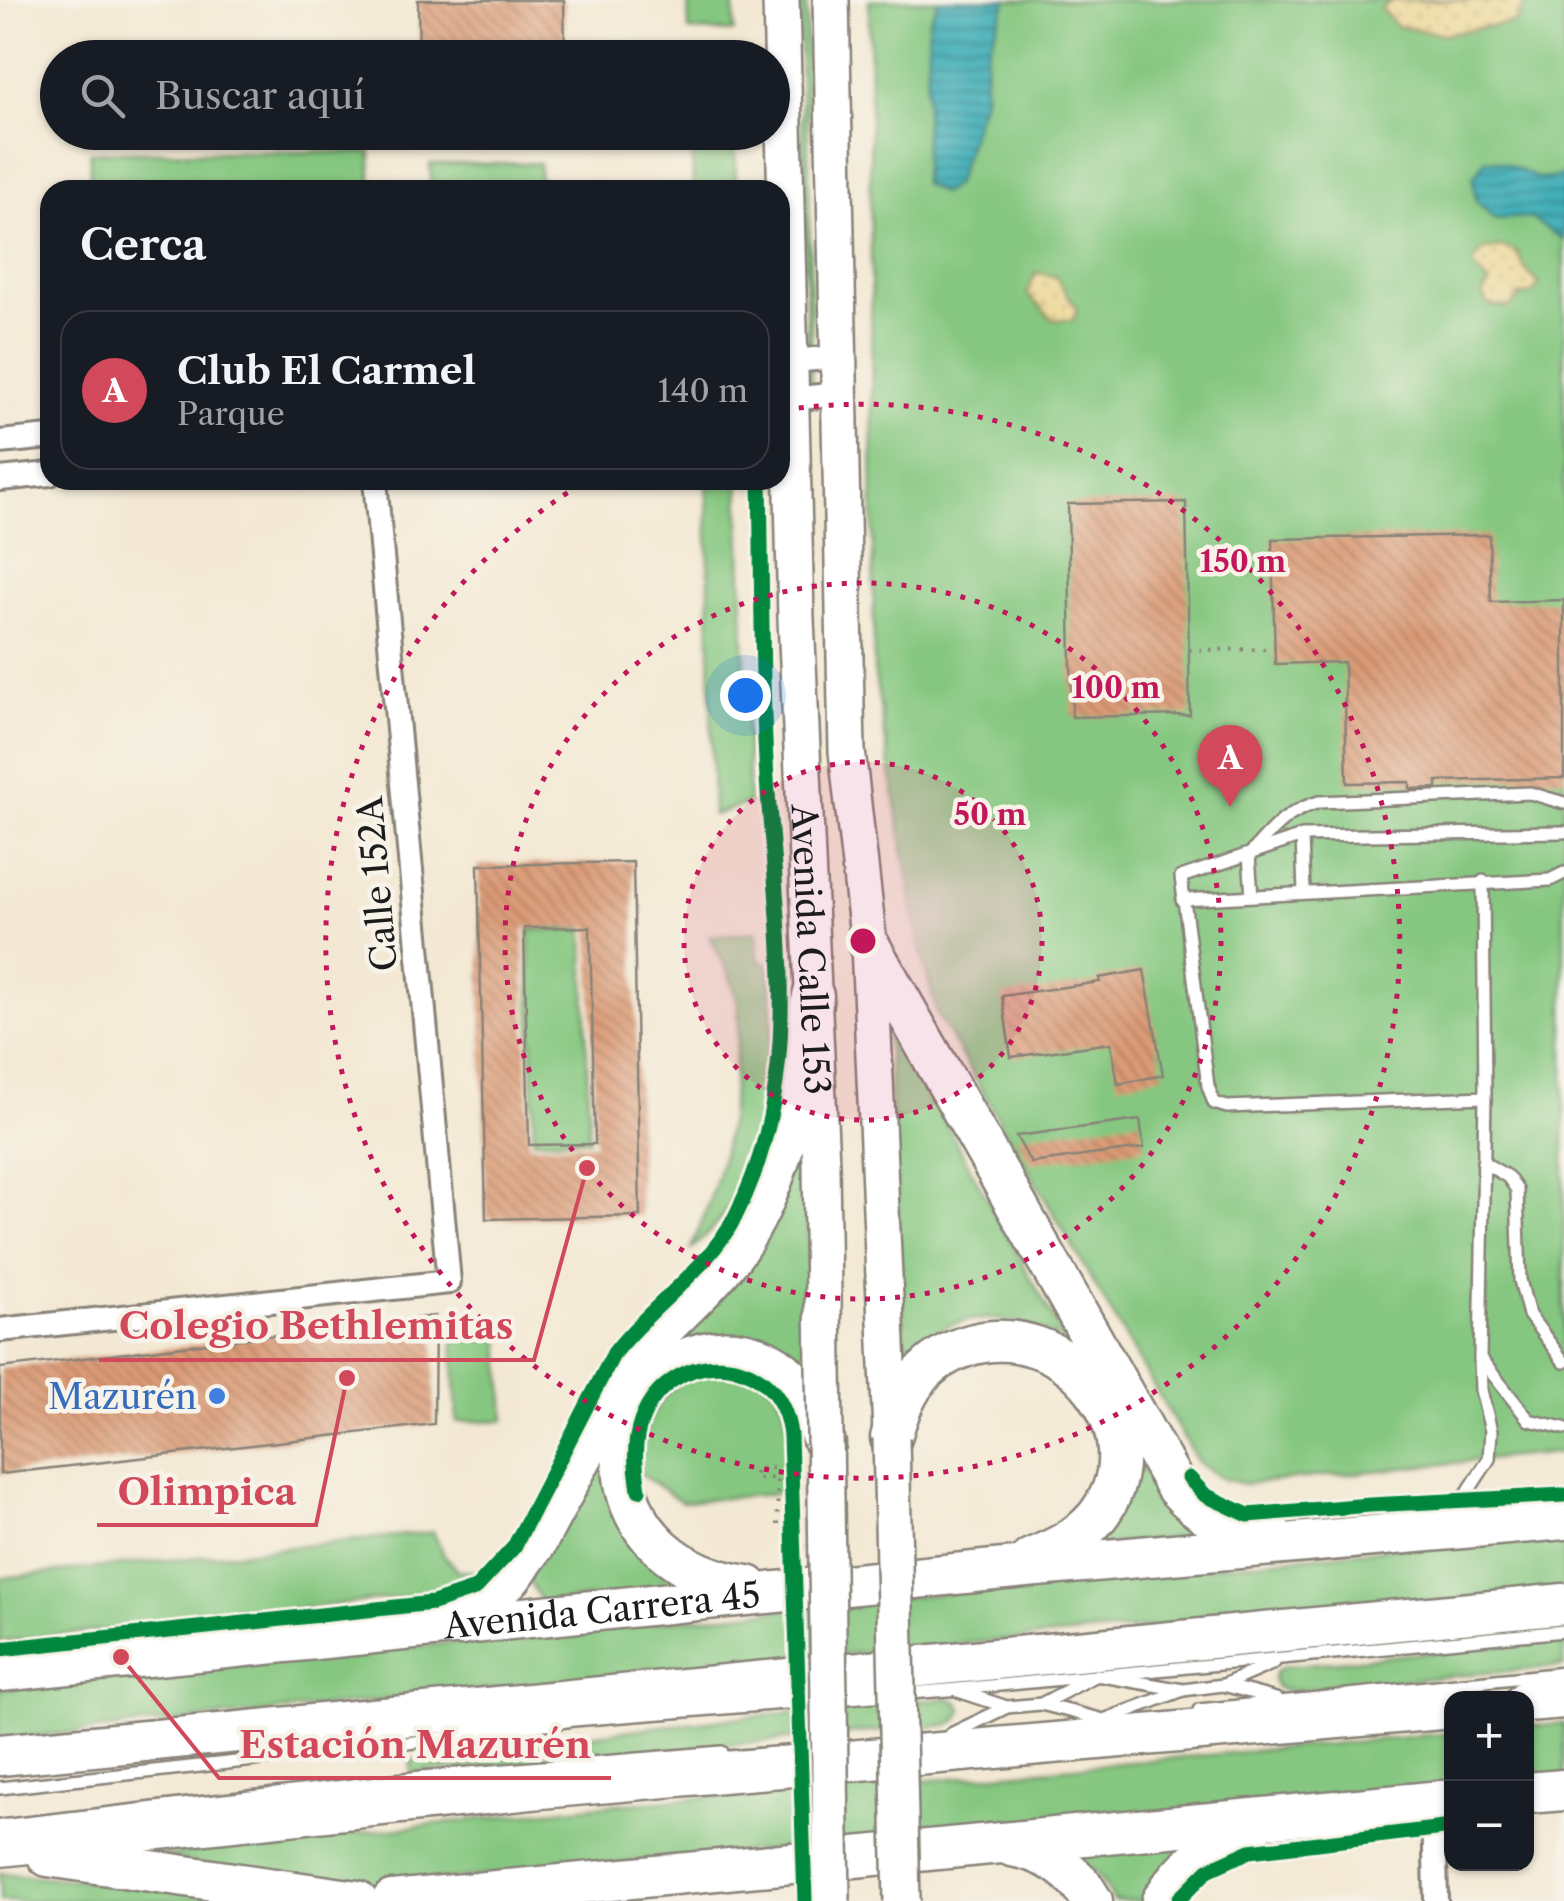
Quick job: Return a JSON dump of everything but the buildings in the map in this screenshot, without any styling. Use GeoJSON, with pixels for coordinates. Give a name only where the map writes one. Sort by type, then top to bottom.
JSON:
{"type":"FeatureCollection","features":[{"type":"Feature","properties":{"kind":"highway"},"geometry":{"type":"LineString","coordinates":[[869,945],[1176,1487],[1197,1509],[1223,1525],[1259,1534],[1336,1540]]}},
{"type":"Feature","properties":{"kind":"highway"},"geometry":{"type":"LineString","coordinates":[[461,1625],[512,1576],[536,1542],[632,1364],[650,1339],[701,1293],[748,1231],[786,1138],[813,996]]}},
{"type":"Feature","properties":{"kind":"highway"},"geometry":{"type":"LineString","coordinates":[[891,1438],[911,1385],[934,1362],[954,1350],[1000,1340],[1046,1349],[1085,1376],[1100,1395],[1115,1440],[1116,1464],[1112,1487],[1102,1509],[1084,1530],[1060,1547],[994,1570]]}},
{"type":"Feature","properties":{"kind":"highway"},"geometry":{"type":"LineString","coordinates":[[802,1454],[807,1403],[786,1373],[764,1358],[717,1348],[695,1354],[655,1378],[633,1409],[622,1448],[627,1497],[634,1515],[648,1537],[672,1560],[726,1583],[802,1590]]}},
{"type":"Feature","properties":{"kind":"highway","name":"Avenida Carrera 45"},"geometry":{"type":"LineString","coordinates":[[0,1671],[994,1570],[1564,1519]]}},
{"type":"Feature","properties":{"kind":"highway"},"geometry":{"type":"LineString","coordinates":[[0,1756],[1564,1604]]}},
{"type":"Feature","properties":{"kind":"highway"},"geometry":{"type":"LineString","coordinates":[[0,1681],[44,1667]]}},
{"type":"Feature","properties":{"kind":"highway"},"geometry":{"type":"LineString","coordinates":[[1534,1700],[1564,1698]]}},
{"type":"Feature","properties":{"kind":"highway"},"geometry":{"type":"LineString","coordinates":[[0,1847],[542,1788],[1444,1709]]}},
{"type":"Feature","properties":{"kind":"highway"},"geometry":{"type":"LineString","coordinates":[[1534,1793],[1564,1790]]}},
{"type":"Feature","properties":{"kind":"highway"},"geometry":{"type":"LineString","coordinates":[[392,1901],[494,1898],[764,1866],[1443,1801]]}},
{"type":"Feature","properties":{"kind":"highway"},"geometry":{"type":"LineString","coordinates":[[1162,1901],[1199,1855],[1223,1840],[1313,1813]]}},
{"type":"Feature","properties":{"kind":"highway"},"geometry":{"type":"LineString","coordinates":[[1006,1844],[1031,1849],[1054,1860],[1083,1888]]}},
{"type":"Feature","properties":{"kind":"highway"},"geometry":{"type":"LineString","coordinates":[[0,1847],[357,1901]]}},
{"type":"Feature","properties":{"kind":"highway"},"geometry":{"type":"LineString","coordinates":[[692,1901],[707,1890],[764,1866]]}},
{"type":"Feature","properties":{"kind":"main road","name":"Avenida Calle 153"},"geometry":{"type":"LineString","coordinates":[[781,0],[781,40]]}},
{"type":"Feature","properties":{"kind":"main road","name":"Avenida Calle 153"},"geometry":{"type":"LineString","coordinates":[[830,0],[847,751],[869,945],[881,1161],[902,1901]]}},
{"type":"Feature","properties":{"kind":"main road","name":"Avenida Calle 153"},"geometry":{"type":"LineString","coordinates":[[783,150],[783,180]]}},
{"type":"Feature","properties":{"kind":"main road","name":"Avenida Calle 153"},"geometry":{"type":"LineString","coordinates":[[790,490],[813,996],[829,1164],[802,1454],[832,1901]]}},
{"type":"Feature","properties":{"kind":"main road","name":"Avenida Calle 153"},"geometry":{"type":"LineString","coordinates":[[847,751],[818,845],[852,1901]]}},
{"type":"Feature","properties":{"kind":"street"},"geometry":{"type":"LineString","coordinates":[[790,362],[838,357]]}},
{"type":"Feature","properties":{"kind":"street"},"geometry":{"type":"LineString","coordinates":[[790,399],[839,394]]}},
{"type":"Feature","properties":{"kind":"street"},"geometry":{"type":"LineString","coordinates":[[0,442],[40,438]]}},
{"type":"Feature","properties":{"kind":"street"},"geometry":{"type":"LineString","coordinates":[[0,479],[40,475]]}},
{"type":"Feature","properties":{"kind":"street","name":"Calle 152A"},"geometry":{"type":"LineString","coordinates":[[0,1330],[449,1282],[376,490]]}},
{"type":"Feature","properties":{"kind":"street"},"geometry":{"type":"LineString","coordinates":[[1436,1901],[1443,1801]]}},
{"type":"Feature","properties":{"kind":"lane"},"geometry":{"type":"LineString","coordinates":[[1252,896],[1249,855],[1286,815],[1319,802],[1530,793],[1564,802]]}},
{"type":"Feature","properties":{"kind":"lane"},"geometry":{"type":"LineString","coordinates":[[1485,1097],[1227,1107],[1214,1103],[1208,1086],[1181,878],[1302,836],[1564,832]]}},
{"type":"Feature","properties":{"kind":"lane"},"geometry":{"type":"LineString","coordinates":[[1302,836],[1304,893]]}},
{"type":"Feature","properties":{"kind":"lane"},"geometry":{"type":"LineString","coordinates":[[1182,900],[1550,880],[1564,873]]}},
{"type":"Feature","properties":{"kind":"lane"},"geometry":{"type":"LineString","coordinates":[[1445,1529],[1489,1459],[1491,1431],[1481,1390],[1480,1358],[1485,1097],[1483,882]]}},
{"type":"Feature","properties":{"kind":"lane"},"geometry":{"type":"LineString","coordinates":[[1483,1162],[1508,1177],[1517,1190],[1520,1280],[1529,1315],[1564,1362]]}},
{"type":"Feature","properties":{"kind":"lane"},"geometry":{"type":"LineString","coordinates":[[1480,1358],[1530,1420],[1564,1428]]}},
{"type":"Feature","properties":{"kind":"lane"},"geometry":{"type":"LineString","coordinates":[[0,1788],[324,1753],[574,1720],[948,1690],[1564,1631]]}},
{"type":"Feature","properties":{"kind":"lane"},"geometry":{"type":"LineString","coordinates":[[951,1734],[1008,1707],[1041,1704],[1104,1720],[1183,1690],[1222,1685],[1288,1659]]}},
{"type":"Feature","properties":{"kind":"lane"},"geometry":{"type":"LineString","coordinates":[[1180,1712],[1564,1673]]}},
{"type":"Feature","properties":{"kind":"lane"},"geometry":{"type":"LineString","coordinates":[[1041,1704],[1097,1675],[1183,1690]]}},
{"type":"Feature","properties":{"kind":"lane"},"geometry":{"type":"LineString","coordinates":[[1222,1685],[1292,1701]]}},
{"type":"Feature","properties":{"kind":"lane"},"geometry":{"type":"LineString","coordinates":[[948,1690],[1008,1707]]}},
{"type":"Feature","properties":{"kind":"lane"},"geometry":{"type":"LineString","coordinates":[[1066,1724],[1161,1714]]}},
{"type":"Feature","properties":{"kind":"lane"},"geometry":{"type":"LineString","coordinates":[[932,1736],[989,1731]]}},
{"type":"Feature","properties":{"kind":"lane"},"geometry":{"type":"LineString","coordinates":[[876,1740],[914,1737]]}},
{"type":"Feature","properties":{"kind":"lane"},"geometry":{"type":"LineString","coordinates":[[784,1747],[840,1743]]}},
{"type":"Feature","properties":{"kind":"lane"},"geometry":{"type":"LineString","coordinates":[[0,1826],[421,1777],[728,1752]]}},
{"type":"Feature","properties":{"kind":"path"},"geometry":{"type":"LineString","coordinates":[[1189,650],[1275,649]]}},
{"type":"Feature","properties":{"kind":"path"},"geometry":{"type":"LineString","coordinates":[[785,1528],[777,1478],[755,1479],[754,1469],[802,1454]]}},
{"type":"Feature","properties":{"kind":"path"},"geometry":{"type":"LineString","coordinates":[[785,1528],[802,1454]]}},
{"type":"Feature","properties":{"kind":"green space"},"geometry":{"type":"Polygon","coordinates":[[[688,0],[734,0],[734,32],[689,31],[688,0]]]}},
{"type":"Feature","properties":{"kind":"green space"},"geometry":{"type":"Polygon","coordinates":[[[799,0],[806,0],[812,392],[808,392],[799,0]]]}},
{"type":"Feature","properties":{"kind":"green space"},"geometry":{"type":"Polygon","coordinates":[[[869,0],[1564,0],[1564,1452],[1245,1484],[1223,1479],[1199,1464],[937,1013],[919,944],[874,670],[869,0]]]}},
{"type":"Feature","properties":{"kind":"green space"},"geometry":{"type":"Polygon","coordinates":[[[692,150],[735,150],[736,180],[693,180],[692,150]]]}},
{"type":"Feature","properties":{"kind":"green space"},"geometry":{"type":"Polygon","coordinates":[[[90,152],[371,152],[371,180],[90,180],[90,152]]]}},
{"type":"Feature","properties":{"kind":"green space"},"geometry":{"type":"Polygon","coordinates":[[[539,163],[540,180],[431,180],[430,164],[539,163]]]}},
{"type":"Feature","properties":{"kind":"green space"},"geometry":{"type":"Polygon","coordinates":[[[707,490],[739,490],[749,803],[713,815],[707,490]]]}},
{"type":"Feature","properties":{"kind":"green space"},"geometry":{"type":"Polygon","coordinates":[[[584,929],[589,1139],[534,1140],[529,930],[584,929]]]}},
{"type":"Feature","properties":{"kind":"green space"},"geometry":{"type":"Polygon","coordinates":[[[757,932],[758,961],[771,964],[772,995],[770,1061],[760,1128],[738,1190],[722,1217],[690,1251],[722,1159],[738,1031],[735,991],[709,936],[757,932]]]}},
{"type":"Feature","properties":{"kind":"green space"},"geometry":{"type":"Polygon","coordinates":[[[886,1015],[1066,1342],[1024,1325],[983,1319],[944,1328],[905,1353],[886,1015]]]}},
{"type":"Feature","properties":{"kind":"green space"},"geometry":{"type":"Polygon","coordinates":[[[805,1130],[812,1382],[782,1349],[649,1363],[805,1130]]]}},
{"type":"Feature","properties":{"kind":"green space"},"geometry":{"type":"Polygon","coordinates":[[[500,1338],[505,1420],[457,1422],[453,1341],[500,1338]]]}},
{"type":"Feature","properties":{"kind":"green space"},"geometry":{"type":"Polygon","coordinates":[[[718,1366],[757,1375],[779,1397],[789,1427],[792,1492],[682,1502],[636,1471],[635,1449],[664,1387],[718,1366]]]}},
{"type":"Feature","properties":{"kind":"green space"},"geometry":{"type":"Polygon","coordinates":[[[613,1415],[663,1574],[684,1589],[542,1603],[527,1577],[613,1415]]]}},
{"type":"Feature","properties":{"kind":"green space"},"geometry":{"type":"Polygon","coordinates":[[[1124,1442],[1167,1502],[1211,1534],[1082,1547],[1124,1442]]]}},
{"type":"Feature","properties":{"kind":"green space"},"geometry":{"type":"Polygon","coordinates":[[[1564,1531],[1564,1592],[753,1662],[0,1740],[0,1688],[1564,1531]]]}},
{"type":"Feature","properties":{"kind":"green space"},"geometry":{"type":"Polygon","coordinates":[[[433,1532],[457,1571],[483,1572],[463,1586],[441,1593],[0,1642],[0,1578],[433,1532]]]}},
{"type":"Feature","properties":{"kind":"green space"},"geometry":{"type":"Polygon","coordinates":[[[1564,1639],[1564,1666],[1288,1691],[1277,1688],[1273,1679],[1276,1671],[1286,1666],[1564,1639]]]}},
{"type":"Feature","properties":{"kind":"green space"},"geometry":{"type":"Polygon","coordinates":[[[947,1698],[957,1701],[963,1710],[958,1720],[948,1725],[412,1773],[410,1761],[678,1724],[947,1698]]]}},
{"type":"Feature","properties":{"kind":"green space"},"geometry":{"type":"Polygon","coordinates":[[[1564,1723],[1564,1778],[1534,1781],[1534,1725],[1564,1723]]]}},
{"type":"Feature","properties":{"kind":"green space"},"geometry":{"type":"Polygon","coordinates":[[[1444,1734],[1444,1789],[371,1886],[264,1876],[157,1856],[592,1806],[1444,1734]]]}},
{"type":"Feature","properties":{"kind":"green space"},"geometry":{"type":"Polygon","coordinates":[[[1195,1842],[1150,1901],[1114,1901],[1096,1872],[1065,1853],[1195,1842]]]}},
{"type":"Feature","properties":{"kind":"green space"},"geometry":{"type":"Polygon","coordinates":[[[0,1873],[278,1897],[248,1901],[0,1901],[0,1873]]]}},
{"type":"Feature","properties":{"kind":"sand"},"geometry":{"type":"Polygon","coordinates":[[[1393,0],[1526,0],[1516,22],[1444,34],[1396,26],[1381,8],[1393,0]]]}},
{"type":"Feature","properties":{"kind":"sand"},"geometry":{"type":"Polygon","coordinates":[[[1502,247],[1517,252],[1525,269],[1539,284],[1533,293],[1520,296],[1509,308],[1489,305],[1482,295],[1490,283],[1473,263],[1482,251],[1502,247]]]}},
{"type":"Feature","properties":{"kind":"sand"},"geometry":{"type":"Polygon","coordinates":[[[1036,272],[1056,277],[1077,309],[1073,320],[1053,320],[1027,294],[1036,272]]]}},
{"type":"Feature","properties":{"kind":"water"},"geometry":{"type":"Polygon","coordinates":[[[939,0],[1007,0],[986,55],[984,96],[955,185],[942,193],[923,184],[929,20],[939,0]]]}},
{"type":"Feature","properties":{"kind":"water"},"geometry":{"type":"Polygon","coordinates":[[[1485,160],[1543,179],[1564,173],[1564,240],[1529,217],[1495,219],[1476,201],[1473,178],[1485,160]]]}},
{"type":"Feature","properties":{"kind":"cycle path"},"geometry":{"type":"LineString","coordinates":[[0,1649],[433,1603],[475,1589],[514,1547],[614,1353],[723,1237],[758,1163],[772,1107],[779,1050],[779,935],[764,726],[760,490]]}},
{"type":"Feature","properties":{"kind":"cycle path"},"geometry":{"type":"LineString","coordinates":[[639,1490],[639,1428],[652,1401],[671,1381],[694,1370],[719,1366],[744,1371],[765,1384],[782,1405],[790,1435],[805,1901]]}},
{"type":"Feature","properties":{"kind":"cycle path"},"geometry":{"type":"LineString","coordinates":[[1189,1478],[1205,1495],[1248,1515],[1564,1495]]}},
{"type":"Feature","properties":{"kind":"cycle path"},"geometry":{"type":"LineString","coordinates":[[1179,1899],[1208,1870],[1250,1851],[1444,1828]]}},
{"type":"Feature","properties":{"kind":"place","name":"Club El Carmel"},"geometry":{"type":"Point","coordinates":[1230,807]}},
{"type":"Feature","properties":{"kind":"place","name":"Colegio Bethlemitas"},"geometry":{"type":"Point","coordinates":[587,1168]}},
{"type":"Feature","properties":{"kind":"place","name":"Olimpica"},"geometry":{"type":"Point","coordinates":[347,1378]}},
{"type":"Feature","properties":{"kind":"place","name":"Mazurén"},"geometry":{"type":"Point","coordinates":[217,1396]}},
{"type":"Feature","properties":{"kind":"place","name":"Estación Mazurén"},"geometry":{"type":"Point","coordinates":[121,1657]}}]}
